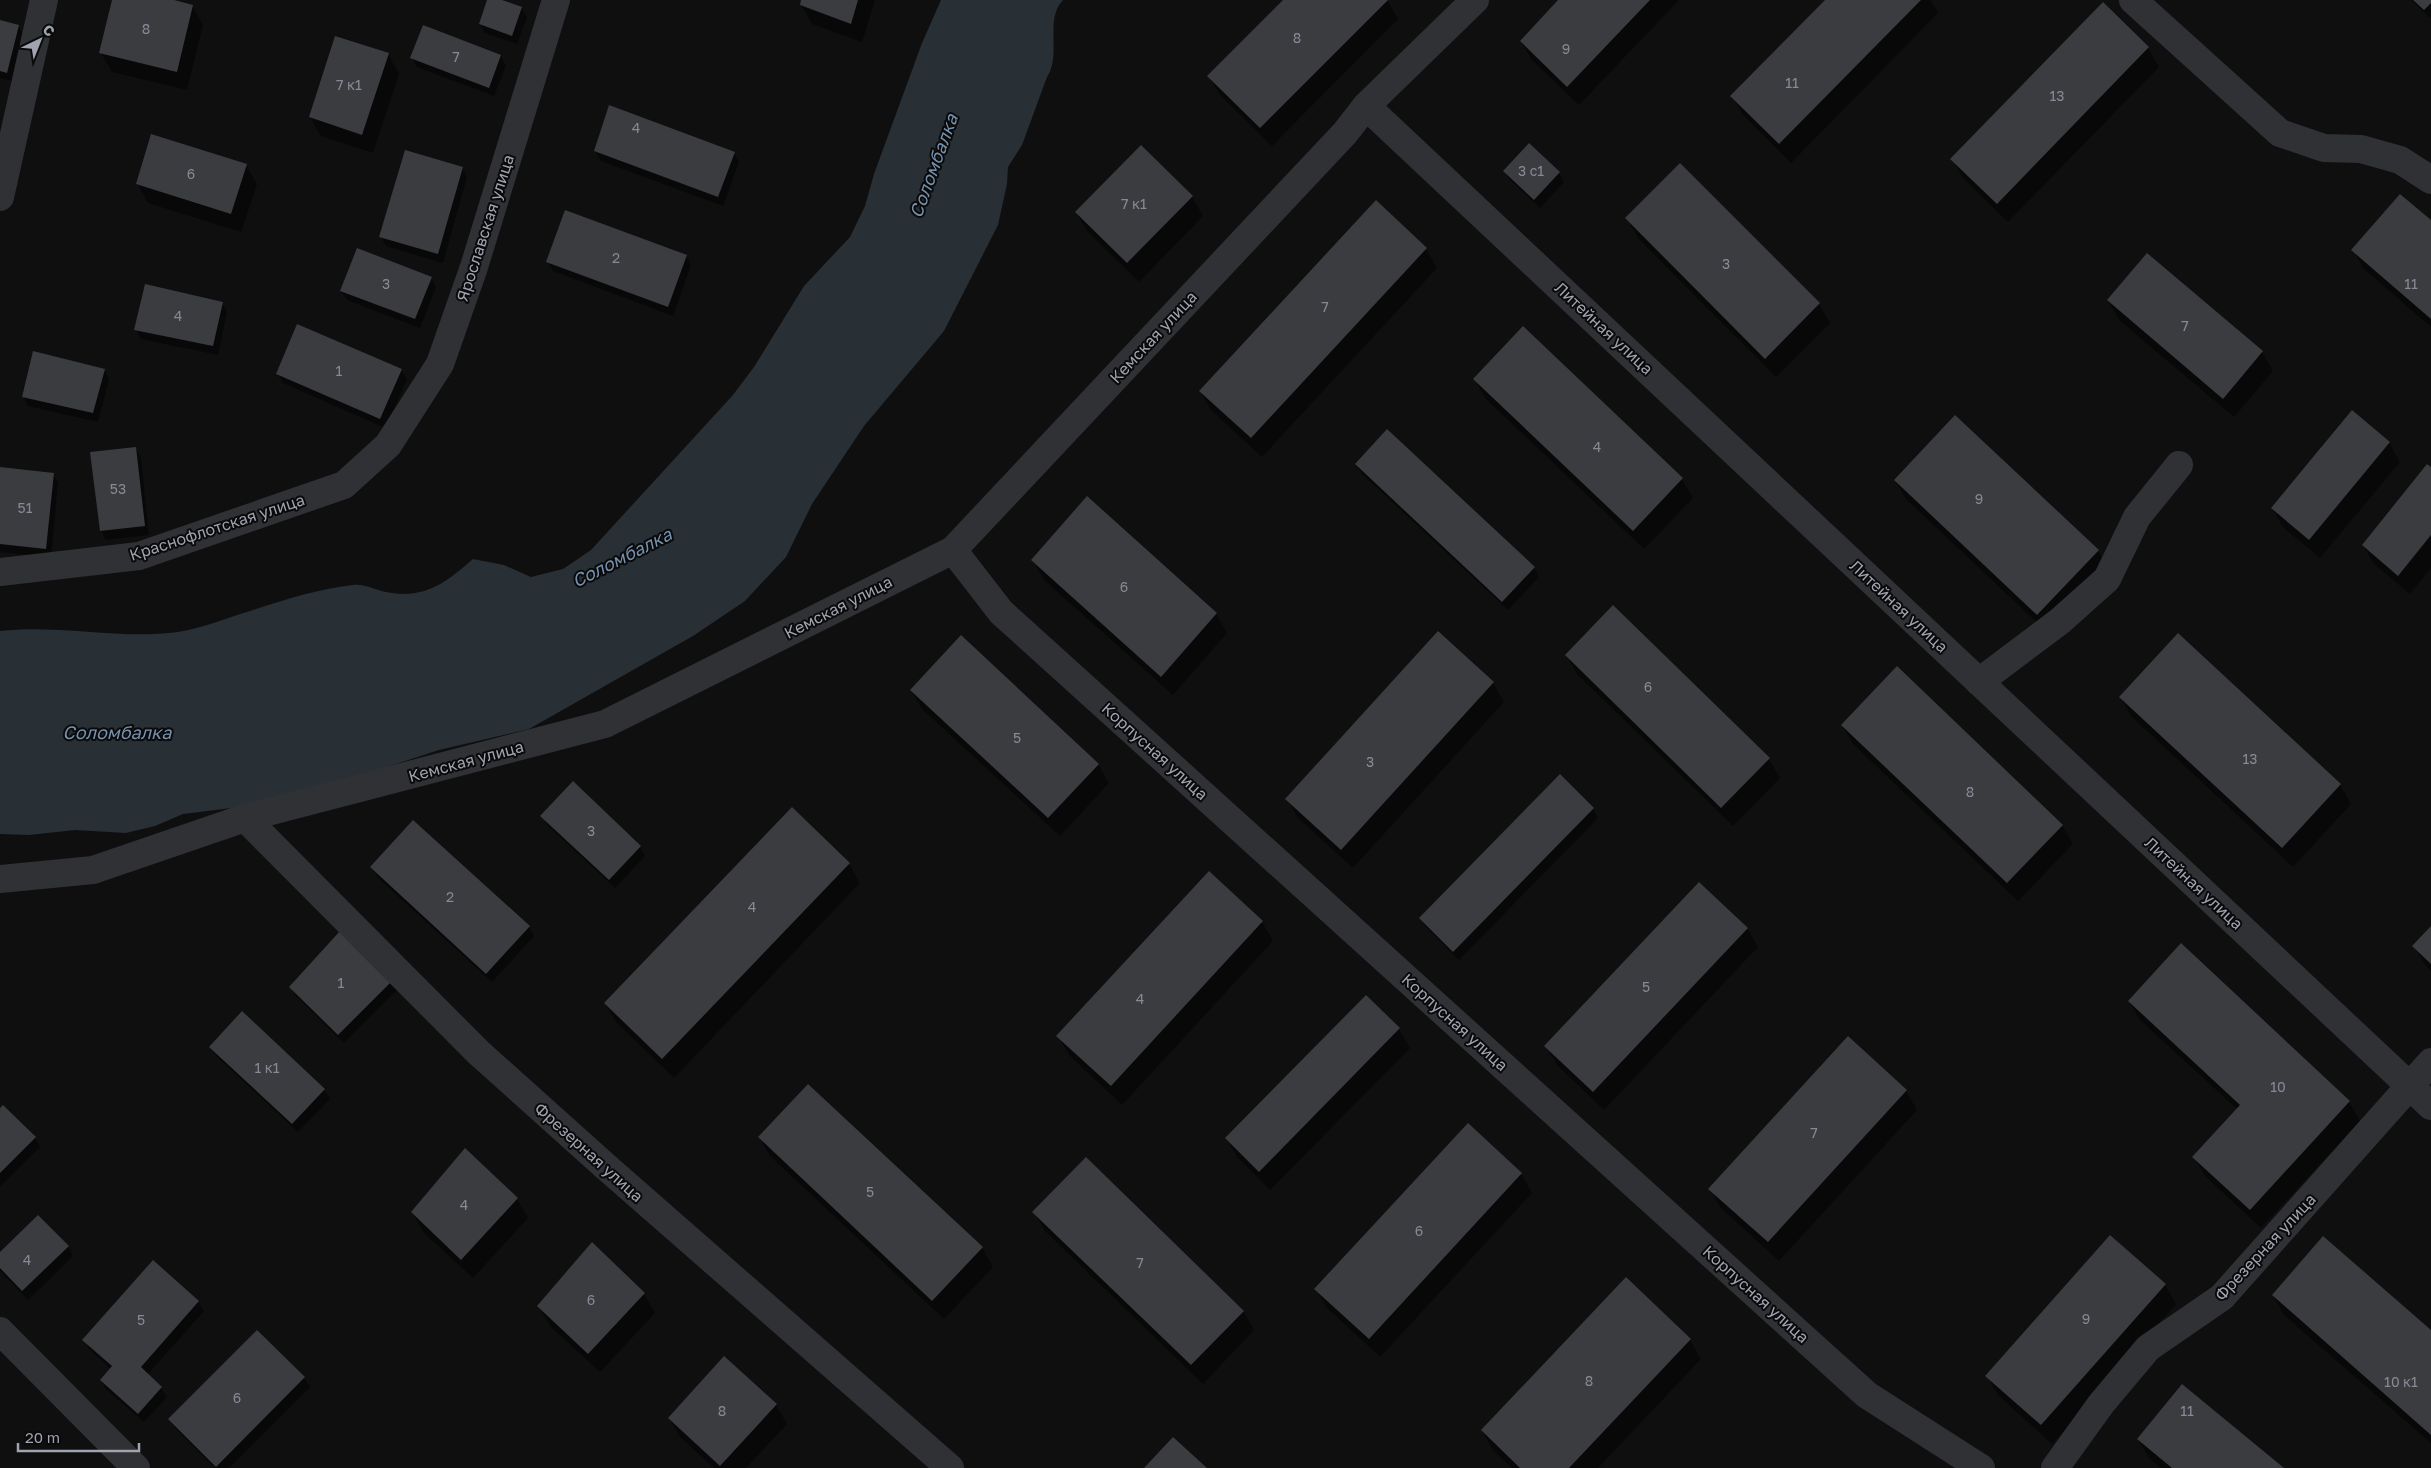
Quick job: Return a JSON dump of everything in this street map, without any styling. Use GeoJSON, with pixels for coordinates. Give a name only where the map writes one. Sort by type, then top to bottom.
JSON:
{"type":"FeatureCollection","features":[{"type":"Feature","properties":{"kind":"street"},"geometry":{"type":"LineString","coordinates":[[0,197],[44,0]]}},
{"type":"Feature","properties":{"kind":"street","name":"Ярославская улица"},"geometry":{"type":"LineString","coordinates":[[388,445],[440,364],[474,267],[556,0]]}},
{"type":"Feature","properties":{"kind":"street","name":"Кемская улица"},"geometry":{"type":"LineString","coordinates":[[0,879],[93,870],[245,818],[605,724],[953,550],[1345,133],[1366,106],[1475,0]]}},
{"type":"Feature","properties":{"kind":"street"},"geometry":{"type":"LineString","coordinates":[[2133,0],[2280,132],[2324,148],[2361,149],[2400,160],[2431,180]]}},
{"type":"Feature","properties":{"kind":"street","name":"Литейная улица"},"geometry":{"type":"LineString","coordinates":[[1366,106],[2431,1106]]}},
{"type":"Feature","properties":{"kind":"street","name":"Краснофлотская улица"},"geometry":{"type":"LineString","coordinates":[[0,572],[139,556],[344,485],[388,445]]}},
{"type":"Feature","properties":{"kind":"street"},"geometry":{"type":"LineString","coordinates":[[1979,682],[2060,621],[2107,579],[2137,517],[2179,464]]}},
{"type":"Feature","properties":{"kind":"street","name":"Корпусная улица"},"geometry":{"type":"LineString","coordinates":[[953,550],[1001,612],[1867,1395],[1981,1468]]}},
{"type":"Feature","properties":{"kind":"street","name":"Фрезерная улица"},"geometry":{"type":"LineString","coordinates":[[245,818],[478,1052],[605,1166],[950,1468]]}},
{"type":"Feature","properties":{"kind":"street","name":"Фрезерная улица"},"geometry":{"type":"LineString","coordinates":[[2056,1468],[2101,1404],[2148,1348],[2222,1296],[2431,1062]]}},
{"type":"Feature","properties":{"kind":"street"},"geometry":{"type":"LineString","coordinates":[[0,1331],[136,1468]]}},
{"type":"Feature","properties":{"kind":"water","name":"Соломбалка"},"geometry":{"type":"Polygon","coordinates":[[[941,0],[1063,0],[1057,8],[1055,17],[1051,68],[1022,145],[1008,167],[1007,184],[998,225],[944,331],[864,426],[812,504],[786,557],[745,601],[693,636],[529,729],[439,750],[279,802],[183,814],[155,826],[126,833],[75,830],[29,835],[0,834],[0,631],[44,629],[134,634],[178,632],[327,589],[361,585],[400,594],[423,591],[444,582],[473,559],[504,565],[531,577],[563,569],[591,550],[733,395],[754,367],[804,286],[850,237],[865,206],[874,174],[922,43],[941,0]]]}},
{"type":"Feature","properties":{"kind":"building"},"geometry":{"type":"Polygon","coordinates":[[[112,0],[174,0],[193,5],[177,72],[99,53],[112,0]]]}},
{"type":"Feature","properties":{"kind":"building"},"geometry":{"type":"Polygon","coordinates":[[[487,0],[502,0],[522,7],[512,36],[479,24],[487,0]]]}},
{"type":"Feature","properties":{"kind":"building"},"geometry":{"type":"Polygon","coordinates":[[[801,0],[858,0],[851,24],[800,5],[801,0]]]}},
{"type":"Feature","properties":{"kind":"building"},"geometry":{"type":"Polygon","coordinates":[[[1283,0],[1388,0],[1260,128],[1207,76],[1283,0]]]}},
{"type":"Feature","properties":{"kind":"building"},"geometry":{"type":"Polygon","coordinates":[[[1558,0],[1650,0],[1567,87],[1520,41],[1558,0]]]}},
{"type":"Feature","properties":{"kind":"building"},"geometry":{"type":"Polygon","coordinates":[[[1825,0],[1921,0],[1779,144],[1730,96],[1825,0]]]}},
{"type":"Feature","properties":{"kind":"building"},"geometry":{"type":"Polygon","coordinates":[[[2413,0],[2431,0],[2431,3],[2424,10],[2413,0]]]}},
{"type":"Feature","properties":{"kind":"building"},"geometry":{"type":"Polygon","coordinates":[[[2103,2],[2149,47],[1997,204],[1950,159],[2103,2]]]}},
{"type":"Feature","properties":{"kind":"building"},"geometry":{"type":"Polygon","coordinates":[[[0,20],[19,25],[7,73],[0,71],[0,20]]]}},
{"type":"Feature","properties":{"kind":"building"},"geometry":{"type":"Polygon","coordinates":[[[423,25],[501,55],[489,88],[410,58],[423,25]]]}},
{"type":"Feature","properties":{"kind":"building"},"geometry":{"type":"Polygon","coordinates":[[[335,36],[389,53],[362,135],[309,117],[335,36]]]}},
{"type":"Feature","properties":{"kind":"building"},"geometry":{"type":"Polygon","coordinates":[[[609,105],[735,152],[718,197],[594,151],[609,105]]]}},
{"type":"Feature","properties":{"kind":"building"},"geometry":{"type":"Polygon","coordinates":[[[151,134],[247,164],[231,214],[136,184],[151,134]]]}},
{"type":"Feature","properties":{"kind":"building"},"geometry":{"type":"Polygon","coordinates":[[[1529,143],[1560,172],[1534,200],[1503,171],[1529,143]]]}},
{"type":"Feature","properties":{"kind":"building"},"geometry":{"type":"Polygon","coordinates":[[[1141,145],[1193,196],[1127,263],[1075,212],[1141,145]]]}},
{"type":"Feature","properties":{"kind":"building"},"geometry":{"type":"Polygon","coordinates":[[[405,150],[463,167],[438,254],[379,237],[405,150]]]}},
{"type":"Feature","properties":{"kind":"building"},"geometry":{"type":"Polygon","coordinates":[[[1680,163],[1820,303],[1765,359],[1625,218],[1680,163]]]}},
{"type":"Feature","properties":{"kind":"building"},"geometry":{"type":"Polygon","coordinates":[[[2400,194],[2431,220],[2431,319],[2351,250],[2400,194]]]}},
{"type":"Feature","properties":{"kind":"building"},"geometry":{"type":"Polygon","coordinates":[[[1376,200],[1427,248],[1251,438],[1199,391],[1376,200]]]}},
{"type":"Feature","properties":{"kind":"building"},"geometry":{"type":"Polygon","coordinates":[[[565,210],[687,255],[668,307],[546,262],[565,210]]]}},
{"type":"Feature","properties":{"kind":"building"},"geometry":{"type":"Polygon","coordinates":[[[357,248],[432,277],[415,319],[340,291],[357,248]]]}},
{"type":"Feature","properties":{"kind":"building"},"geometry":{"type":"Polygon","coordinates":[[[2147,253],[2263,351],[2223,399],[2107,300],[2147,253]]]}},
{"type":"Feature","properties":{"kind":"building"},"geometry":{"type":"Polygon","coordinates":[[[145,284],[223,302],[213,346],[134,330],[145,284]]]}},
{"type":"Feature","properties":{"kind":"building"},"geometry":{"type":"Polygon","coordinates":[[[297,324],[402,369],[380,419],[276,374],[297,324]]]}},
{"type":"Feature","properties":{"kind":"building"},"geometry":{"type":"Polygon","coordinates":[[[1523,326],[1683,478],[1633,531],[1473,379],[1523,326]]]}},
{"type":"Feature","properties":{"kind":"building"},"geometry":{"type":"Polygon","coordinates":[[[33,351],[105,369],[93,413],[22,397],[33,351]]]}},
{"type":"Feature","properties":{"kind":"building"},"geometry":{"type":"Polygon","coordinates":[[[2352,410],[2390,442],[2309,540],[2271,508],[2352,410]]]}},
{"type":"Feature","properties":{"kind":"building"},"geometry":{"type":"Polygon","coordinates":[[[1955,415],[2099,550],[2037,615],[1894,480],[1955,415]]]}},
{"type":"Feature","properties":{"kind":"building"},"geometry":{"type":"Polygon","coordinates":[[[1387,429],[1535,567],[1502,602],[1355,464],[1387,429]]]}},
{"type":"Feature","properties":{"kind":"building"},"geometry":{"type":"Polygon","coordinates":[[[136,447],[145,526],[100,531],[90,452],[136,447]]]}},
{"type":"Feature","properties":{"kind":"building"},"geometry":{"type":"Polygon","coordinates":[[[2427,464],[2431,467],[2431,535],[2398,576],[2362,545],[2427,464]]]}},
{"type":"Feature","properties":{"kind":"building"},"geometry":{"type":"Polygon","coordinates":[[[0,467],[54,473],[46,549],[0,544],[0,467]]]}},
{"type":"Feature","properties":{"kind":"building"},"geometry":{"type":"Polygon","coordinates":[[[1087,496],[1217,613],[1161,677],[1031,560],[1087,496]]]}},
{"type":"Feature","properties":{"kind":"building"},"geometry":{"type":"Polygon","coordinates":[[[1613,605],[1770,758],[1721,808],[1565,655],[1613,605]]]}},
{"type":"Feature","properties":{"kind":"building"},"geometry":{"type":"Polygon","coordinates":[[[1438,631],[1494,682],[1341,850],[1285,799],[1438,631]]]}},
{"type":"Feature","properties":{"kind":"building"},"geometry":{"type":"Polygon","coordinates":[[[2178,633],[2341,784],[2282,848],[2119,697],[2178,633]]]}},
{"type":"Feature","properties":{"kind":"building"},"geometry":{"type":"Polygon","coordinates":[[[961,635],[1099,764],[1048,818],[910,690],[961,635]]]}},
{"type":"Feature","properties":{"kind":"building"},"geometry":{"type":"Polygon","coordinates":[[[1897,666],[2063,825],[2007,883],[1841,725],[1897,666]]]}},
{"type":"Feature","properties":{"kind":"building"},"geometry":{"type":"Polygon","coordinates":[[[1560,774],[1594,808],[1453,952],[1419,918],[1560,774]]]}},
{"type":"Feature","properties":{"kind":"building"},"geometry":{"type":"Polygon","coordinates":[[[573,781],[641,846],[609,880],[540,816],[573,781]]]}},
{"type":"Feature","properties":{"kind":"building"},"geometry":{"type":"Polygon","coordinates":[[[792,807],[850,863],[662,1059],[604,1003],[792,807]]]}},
{"type":"Feature","properties":{"kind":"building"},"geometry":{"type":"Polygon","coordinates":[[[413,820],[530,926],[486,974],[370,867],[413,820]]]}},
{"type":"Feature","properties":{"kind":"building"},"geometry":{"type":"Polygon","coordinates":[[[1209,871],[1263,921],[1111,1086],[1056,1036],[1209,871]]]}},
{"type":"Feature","properties":{"kind":"building"},"geometry":{"type":"Polygon","coordinates":[[[1699,882],[1748,928],[1593,1092],[1544,1046],[1699,882]]]}},
{"type":"Feature","properties":{"kind":"building"},"geometry":{"type":"Polygon","coordinates":[[[2431,926],[2431,964],[2412,946],[2431,926]]]}},
{"type":"Feature","properties":{"kind":"building"},"geometry":{"type":"Polygon","coordinates":[[[340,931],[393,980],[338,1035],[289,987],[340,931]]]}},
{"type":"Feature","properties":{"kind":"building"},"geometry":{"type":"Polygon","coordinates":[[[2181,943],[2350,1101],[2250,1210],[2192,1157],[2240,1105],[2128,1001],[2181,943]]]}},
{"type":"Feature","properties":{"kind":"building"},"geometry":{"type":"Polygon","coordinates":[[[1366,995],[1400,1028],[1259,1172],[1225,1138],[1366,995]]]}},
{"type":"Feature","properties":{"kind":"building"},"geometry":{"type":"Polygon","coordinates":[[[242,1011],[325,1089],[292,1124],[209,1047],[242,1011]]]}},
{"type":"Feature","properties":{"kind":"building"},"geometry":{"type":"Polygon","coordinates":[[[1848,1036],[1907,1090],[1768,1242],[1708,1189],[1848,1036]]]}},
{"type":"Feature","properties":{"kind":"building"},"geometry":{"type":"Polygon","coordinates":[[[808,1084],[983,1247],[932,1301],[758,1137],[808,1084]]]}},
{"type":"Feature","properties":{"kind":"building"},"geometry":{"type":"Polygon","coordinates":[[[3,1105],[36,1137],[0,1173],[0,1108],[3,1105]]]}},
{"type":"Feature","properties":{"kind":"building"},"geometry":{"type":"Polygon","coordinates":[[[1468,1123],[1522,1173],[1369,1339],[1314,1289],[1468,1123]]]}},
{"type":"Feature","properties":{"kind":"building"},"geometry":{"type":"Polygon","coordinates":[[[465,1148],[518,1198],[461,1260],[411,1212],[465,1148]]]}},
{"type":"Feature","properties":{"kind":"building"},"geometry":{"type":"Polygon","coordinates":[[[1086,1157],[1244,1311],[1191,1365],[1032,1212],[1086,1157]]]}},
{"type":"Feature","properties":{"kind":"building"},"geometry":{"type":"Polygon","coordinates":[[[38,1215],[69,1246],[22,1291],[0,1268],[0,1252],[38,1215]]]}},
{"type":"Feature","properties":{"kind":"building"},"geometry":{"type":"Polygon","coordinates":[[[2110,1235],[2166,1284],[2041,1425],[1985,1376],[2110,1235]]]}},
{"type":"Feature","properties":{"kind":"building"},"geometry":{"type":"Polygon","coordinates":[[[2323,1236],[2431,1330],[2431,1435],[2272,1295],[2323,1236]]]}},
{"type":"Feature","properties":{"kind":"building"},"geometry":{"type":"Polygon","coordinates":[[[592,1242],[645,1293],[588,1354],[537,1306],[592,1242]]]}},
{"type":"Feature","properties":{"kind":"building"},"geometry":{"type":"Polygon","coordinates":[[[153,1260],[199,1301],[141,1367],[162,1387],[138,1414],[100,1380],[112,1366],[82,1340],[153,1260]]]}},
{"type":"Feature","properties":{"kind":"building"},"geometry":{"type":"Polygon","coordinates":[[[1626,1277],[1691,1339],[1569,1468],[1520,1468],[1481,1430],[1626,1277]]]}},
{"type":"Feature","properties":{"kind":"building"},"geometry":{"type":"Polygon","coordinates":[[[257,1330],[305,1377],[216,1467],[168,1419],[257,1330]]]}},
{"type":"Feature","properties":{"kind":"building"},"geometry":{"type":"Polygon","coordinates":[[[724,1356],[777,1404],[720,1466],[668,1418],[724,1356]]]}},
{"type":"Feature","properties":{"kind":"building"},"geometry":{"type":"Polygon","coordinates":[[[2182,1384],[2284,1468],[2172,1468],[2137,1439],[2182,1384]]]}},
{"type":"Feature","properties":{"kind":"building"},"geometry":{"type":"Polygon","coordinates":[[[1173,1437],[1207,1468],[1144,1468],[1173,1437]]]}}]}
